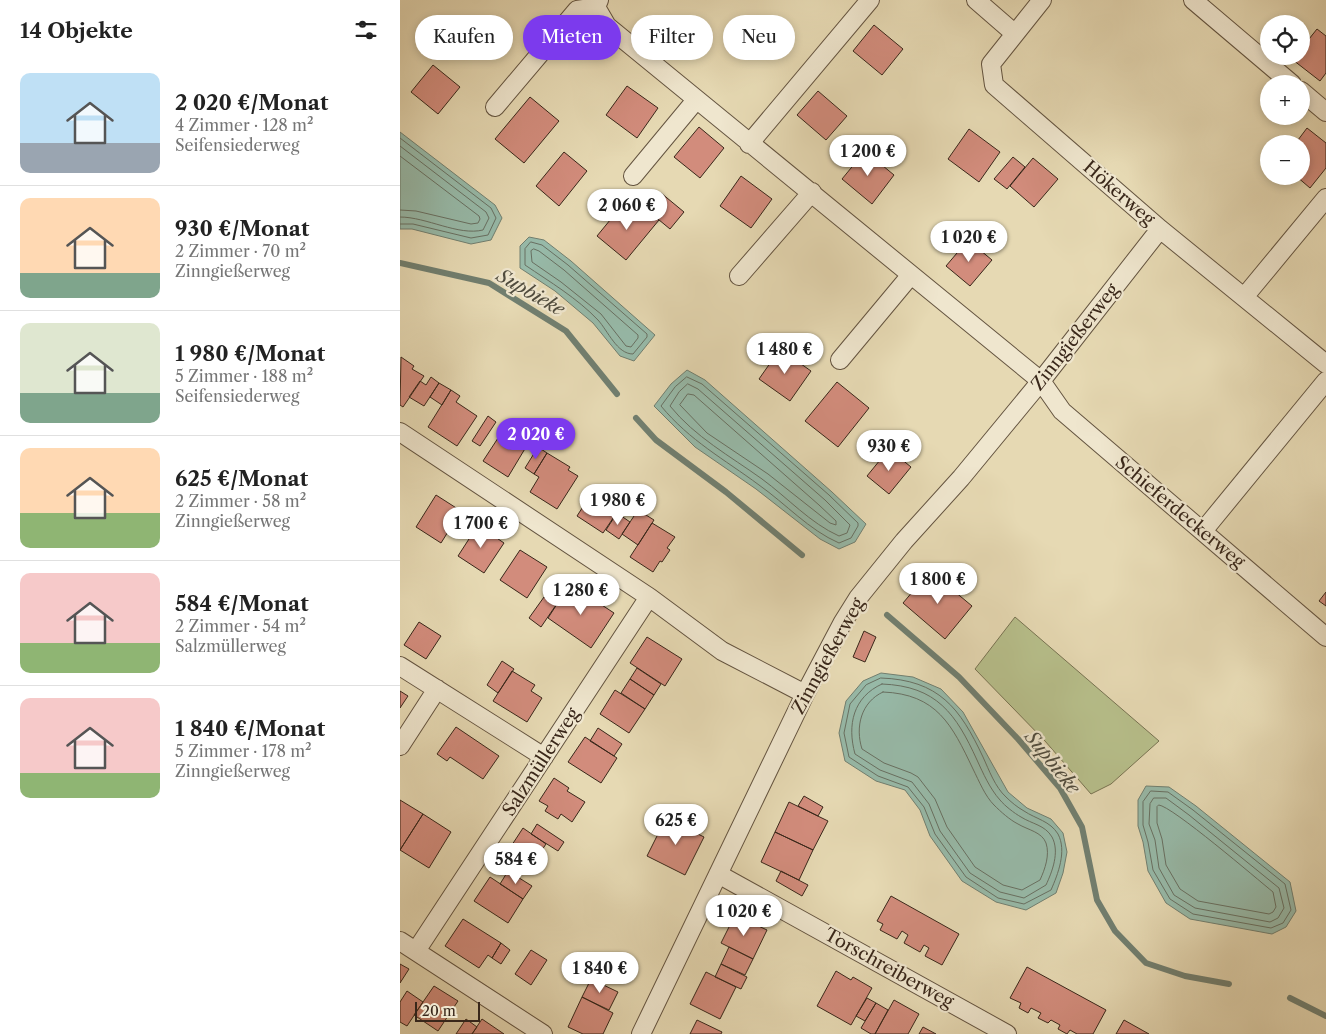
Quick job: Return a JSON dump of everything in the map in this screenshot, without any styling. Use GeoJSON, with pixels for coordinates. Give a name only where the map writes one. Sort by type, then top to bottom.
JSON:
{"type":"FeatureCollection","features":[{"type":"Feature","properties":{"kind":"street"},"geometry":{"type":"LineString","coordinates":[[749,144],[870,0]]}},
{"type":"Feature","properties":{"kind":"street"},"geometry":{"type":"LineString","coordinates":[[976,0],[1014,33]]}},
{"type":"Feature","properties":{"kind":"street","name":"Hökerweg"},"geometry":{"type":"LineString","coordinates":[[1042,0],[990,64],[994,85],[1160,229],[1245,296],[1326,364]]}},
{"type":"Feature","properties":{"kind":"street"},"geometry":{"type":"LineString","coordinates":[[1193,0],[1281,75]]}},
{"type":"Feature","properties":{"kind":"street"},"geometry":{"type":"LineString","coordinates":[[495,107],[578,10],[597,4]]}},
{"type":"Feature","properties":{"kind":"street","name":"Schieferdeckerweg"},"geometry":{"type":"LineString","coordinates":[[597,4],[608,26],[749,144],[812,192],[910,276],[1041,382],[1062,411],[1326,637]]}},
{"type":"Feature","properties":{"kind":"street"},"geometry":{"type":"LineString","coordinates":[[1310,99],[1326,112]]}},
{"type":"Feature","properties":{"kind":"street"},"geometry":{"type":"LineString","coordinates":[[633,176],[696,100]]}},
{"type":"Feature","properties":{"kind":"street"},"geometry":{"type":"LineString","coordinates":[[739,276],[812,192]]}},
{"type":"Feature","properties":{"kind":"street"},"geometry":{"type":"LineString","coordinates":[[1245,296],[1326,198]]}},
{"type":"Feature","properties":{"kind":"street","name":"Zinngießerweg"},"geometry":{"type":"LineString","coordinates":[[641,1034],[829,645],[858,598],[904,540],[961,478],[1041,382],[1160,229]]}},
{"type":"Feature","properties":{"kind":"street"},"geometry":{"type":"LineString","coordinates":[[840,360],[910,276]]}},
{"type":"Feature","properties":{"kind":"street"},"geometry":{"type":"LineString","coordinates":[[1203,531],[1326,381]]}},
{"type":"Feature","properties":{"kind":"street"},"geometry":{"type":"LineString","coordinates":[[400,432],[649,597],[722,651],[805,694]]}},
{"type":"Feature","properties":{"kind":"street","name":"Salzmüllerweg"},"geometry":{"type":"LineString","coordinates":[[416,952],[649,597]]}},
{"type":"Feature","properties":{"kind":"street"},"geometry":{"type":"LineString","coordinates":[[400,666],[544,757]]}},
{"type":"Feature","properties":{"kind":"street"},"geometry":{"type":"LineString","coordinates":[[400,746],[436,689]]}},
{"type":"Feature","properties":{"kind":"street","name":"Torschreiberweg"},"geometry":{"type":"LineString","coordinates":[[718,874],[1007,1034]]}},
{"type":"Feature","properties":{"kind":"street"},"geometry":{"type":"LineString","coordinates":[[400,941],[543,1034]]}},
{"type":"Feature","properties":{"kind":"green space"},"geometry":{"type":"Polygon","coordinates":[[[1015,617],[1159,741],[1111,784],[1091,794],[1045,741],[975,669],[1015,617]]]}},
{"type":"Feature","properties":{"kind":"water"},"geometry":{"type":"Polygon","coordinates":[[[400,132],[495,205],[502,218],[491,240],[471,244],[412,229],[400,229],[400,132]]]}},
{"type":"Feature","properties":{"kind":"water"},"geometry":{"type":"Polygon","coordinates":[[[529,237],[544,240],[571,261],[655,335],[634,361],[620,356],[593,323],[555,291],[520,268],[520,246],[529,237]]]}},
{"type":"Feature","properties":{"kind":"water"},"geometry":{"type":"Polygon","coordinates":[[[687,370],[705,380],[866,524],[855,542],[839,549],[820,539],[756,489],[695,447],[654,406],[671,384],[687,370]]]}},
{"type":"Feature","properties":{"kind":"water"},"geometry":{"type":"Polygon","coordinates":[[[881,673],[913,677],[941,689],[963,712],[1008,792],[1027,808],[1051,819],[1063,833],[1067,852],[1063,873],[1056,893],[1026,910],[996,902],[962,881],[930,836],[920,810],[905,790],[876,781],[845,761],[839,733],[846,701],[863,681],[881,673]]]}},
{"type":"Feature","properties":{"kind":"water"},"geometry":{"type":"Polygon","coordinates":[[[1146,786],[1169,787],[1196,806],[1290,882],[1296,911],[1286,927],[1272,934],[1190,919],[1166,903],[1148,871],[1138,826],[1138,800],[1146,786]]]}},
{"type":"Feature","properties":{"kind":"building"},"geometry":{"type":"Polygon","coordinates":[[[874,25],[903,49],[882,75],[853,51],[874,25]]]}},
{"type":"Feature","properties":{"kind":"building"},"geometry":{"type":"Polygon","coordinates":[[[1317,29],[1326,36],[1326,73],[1320,81],[1299,65],[1310,65],[1310,38],[1317,29]]]}},
{"type":"Feature","properties":{"kind":"building"},"geometry":{"type":"Polygon","coordinates":[[[433,65],[460,87],[438,114],[411,92],[433,65]]]}},
{"type":"Feature","properties":{"kind":"building"},"geometry":{"type":"Polygon","coordinates":[[[627,86],[658,108],[637,138],[606,115],[627,86]]]}},
{"type":"Feature","properties":{"kind":"building"},"geometry":{"type":"Polygon","coordinates":[[[818,91],[847,116],[826,140],[797,115],[818,91]]]}},
{"type":"Feature","properties":{"kind":"building"},"geometry":{"type":"Polygon","coordinates":[[[530,97],[559,121],[524,163],[495,139],[530,97]]]}},
{"type":"Feature","properties":{"kind":"building"},"geometry":{"type":"Polygon","coordinates":[[[699,127],[724,148],[700,178],[674,157],[699,127]]]}},
{"type":"Feature","properties":{"kind":"building"},"geometry":{"type":"Polygon","coordinates":[[[1307,128],[1326,143],[1326,168],[1310,188],[1306,185],[1310,185],[1310,135],[1302,135],[1307,128]]]}},
{"type":"Feature","properties":{"kind":"building"},"geometry":{"type":"Polygon","coordinates":[[[969,129],[1000,152],[979,182],[948,159],[969,129]]]}},
{"type":"Feature","properties":{"kind":"building"},"geometry":{"type":"Polygon","coordinates":[[[865,151],[894,175],[872,204],[842,179],[865,151]]]}},
{"type":"Feature","properties":{"kind":"building"},"geometry":{"type":"Polygon","coordinates":[[[564,152],[587,171],[559,206],[536,186],[564,152]]]}},
{"type":"Feature","properties":{"kind":"building"},"geometry":{"type":"Polygon","coordinates":[[[1013,157],[1025,167],[1007,189],[994,179],[1013,157]]]}},
{"type":"Feature","properties":{"kind":"building"},"geometry":{"type":"Polygon","coordinates":[[[1033,158],[1058,179],[1034,207],[1010,186],[1033,158]]]}},
{"type":"Feature","properties":{"kind":"building"},"geometry":{"type":"Polygon","coordinates":[[[741,176],[772,199],[751,228],[720,206],[741,176]]]}},
{"type":"Feature","properties":{"kind":"building"},"geometry":{"type":"Polygon","coordinates":[[[661,193],[684,212],[670,229],[647,210],[661,193]]]}},
{"type":"Feature","properties":{"kind":"building"},"geometry":{"type":"Polygon","coordinates":[[[624,203],[642,219],[649,211],[659,220],[626,260],[597,236],[624,203]]]}},
{"type":"Feature","properties":{"kind":"building"},"geometry":{"type":"Polygon","coordinates":[[[968,240],[992,260],[970,286],[946,266],[968,240]]]}},
{"type":"Feature","properties":{"kind":"building"},"geometry":{"type":"Polygon","coordinates":[[[780,349],[811,371],[790,401],[759,379],[780,349]]]}},
{"type":"Feature","properties":{"kind":"building"},"geometry":{"type":"Polygon","coordinates":[[[401,357],[414,366],[412,369],[424,376],[403,407],[400,405],[401,357]]]}},
{"type":"Feature","properties":{"kind":"building"},"geometry":{"type":"Polygon","coordinates":[[[431,377],[439,383],[424,406],[409,397],[420,381],[426,385],[431,377]]]}},
{"type":"Feature","properties":{"kind":"building"},"geometry":{"type":"Polygon","coordinates":[[[837,382],[869,408],[838,447],[805,421],[837,382]]]}},
{"type":"Feature","properties":{"kind":"building"},"geometry":{"type":"Polygon","coordinates":[[[439,383],[451,390],[442,405],[430,397],[439,383]]]}},
{"type":"Feature","properties":{"kind":"building"},"geometry":{"type":"Polygon","coordinates":[[[451,390],[460,396],[456,402],[477,416],[457,446],[428,427],[451,390]]]}},
{"type":"Feature","properties":{"kind":"building"},"geometry":{"type":"Polygon","coordinates":[[[488,416],[496,422],[480,446],[472,441],[488,416]]]}},
{"type":"Feature","properties":{"kind":"building"},"geometry":{"type":"Polygon","coordinates":[[[502,432],[526,447],[508,477],[483,461],[502,432]]]}},
{"type":"Feature","properties":{"kind":"building"},"geometry":{"type":"Polygon","coordinates":[[[538,447],[547,453],[534,474],[525,468],[538,447]]]}},
{"type":"Feature","properties":{"kind":"building"},"geometry":{"type":"Polygon","coordinates":[[[889,449],[911,467],[889,494],[867,476],[889,449]]]}},
{"type":"Feature","properties":{"kind":"building"},"geometry":{"type":"Polygon","coordinates":[[[547,453],[570,467],[568,470],[578,476],[557,509],[530,492],[539,477],[534,474],[547,453]]]}},
{"type":"Feature","properties":{"kind":"building"},"geometry":{"type":"Polygon","coordinates":[[[597,485],[624,502],[603,533],[577,516],[597,485]]]}},
{"type":"Feature","properties":{"kind":"building"},"geometry":{"type":"Polygon","coordinates":[[[436,495],[461,511],[441,543],[416,527],[436,495]]]}},
{"type":"Feature","properties":{"kind":"building"},"geometry":{"type":"Polygon","coordinates":[[[638,510],[654,520],[638,545],[622,534],[638,510]]]}},
{"type":"Feature","properties":{"kind":"building"},"geometry":{"type":"Polygon","coordinates":[[[617,513],[630,522],[619,539],[606,530],[617,513]]]}},
{"type":"Feature","properties":{"kind":"building"},"geometry":{"type":"Polygon","coordinates":[[[652,523],[675,537],[667,548],[670,550],[653,572],[630,557],[652,523]]]}},
{"type":"Feature","properties":{"kind":"building"},"geometry":{"type":"Polygon","coordinates":[[[478,525],[504,543],[484,573],[458,556],[478,525]]]}},
{"type":"Feature","properties":{"kind":"building"},"geometry":{"type":"Polygon","coordinates":[[[520,550],[547,567],[527,598],[500,580],[520,550]]]}},
{"type":"Feature","properties":{"kind":"building"},"geometry":{"type":"Polygon","coordinates":[[[930,571],[972,606],[945,639],[903,603],[930,571]]]}},
{"type":"Feature","properties":{"kind":"building"},"geometry":{"type":"Polygon","coordinates":[[[570,584],[614,613],[591,648],[548,618],[570,584]]]}},
{"type":"Feature","properties":{"kind":"building"},"geometry":{"type":"Polygon","coordinates":[[[1326,592],[1326,606],[1319,601],[1326,592]]]}},
{"type":"Feature","properties":{"kind":"building"},"geometry":{"type":"Polygon","coordinates":[[[544,597],[556,605],[541,627],[529,618],[544,597]]]}},
{"type":"Feature","properties":{"kind":"building"},"geometry":{"type":"Polygon","coordinates":[[[419,622],[441,636],[426,659],[404,645],[419,622]]]}},
{"type":"Feature","properties":{"kind":"building"},"geometry":{"type":"Polygon","coordinates":[[[864,631],[876,637],[865,662],[853,657],[864,631]]]}},
{"type":"Feature","properties":{"kind":"building"},"geometry":{"type":"Polygon","coordinates":[[[647,637],[682,659],[665,686],[630,663],[647,637]]]}},
{"type":"Feature","properties":{"kind":"building"},"geometry":{"type":"Polygon","coordinates":[[[502,661],[514,669],[498,693],[487,685],[502,661]]]}},
{"type":"Feature","properties":{"kind":"building"},"geometry":{"type":"Polygon","coordinates":[[[637,668],[661,684],[654,695],[630,679],[637,668]]]}},
{"type":"Feature","properties":{"kind":"building"},"geometry":{"type":"Polygon","coordinates":[[[512,671],[535,685],[531,691],[542,698],[527,722],[493,701],[512,671]]]}},
{"type":"Feature","properties":{"kind":"building"},"geometry":{"type":"Polygon","coordinates":[[[630,679],[654,695],[645,709],[621,693],[630,679]]]}},
{"type":"Feature","properties":{"kind":"building"},"geometry":{"type":"Polygon","coordinates":[[[615,690],[645,709],[629,733],[600,714],[615,690]]]}},
{"type":"Feature","properties":{"kind":"building"},"geometry":{"type":"Polygon","coordinates":[[[400,691],[408,696],[400,708],[400,691]]]}},
{"type":"Feature","properties":{"kind":"building"},"geometry":{"type":"Polygon","coordinates":[[[456,727],[499,756],[483,779],[450,757],[447,761],[437,754],[456,727]]]}},
{"type":"Feature","properties":{"kind":"building"},"geometry":{"type":"Polygon","coordinates":[[[598,728],[622,744],[614,756],[590,741],[598,728]]]}},
{"type":"Feature","properties":{"kind":"building"},"geometry":{"type":"Polygon","coordinates":[[[585,737],[617,758],[601,783],[568,762],[585,737]]]}},
{"type":"Feature","properties":{"kind":"building"},"geometry":{"type":"Polygon","coordinates":[[[554,778],[569,788],[567,791],[585,802],[572,822],[561,814],[558,819],[545,811],[548,806],[539,801],[554,778]]]}},
{"type":"Feature","properties":{"kind":"building"},"geometry":{"type":"Polygon","coordinates":[[[804,796],[823,807],[818,816],[798,806],[804,796]]]}},
{"type":"Feature","properties":{"kind":"building"},"geometry":{"type":"Polygon","coordinates":[[[400,800],[423,814],[400,850],[400,800]]]}},
{"type":"Feature","properties":{"kind":"building"},"geometry":{"type":"Polygon","coordinates":[[[789,802],[828,821],[813,850],[775,832],[789,802]]]}},
{"type":"Feature","properties":{"kind":"building"},"geometry":{"type":"Polygon","coordinates":[[[423,814],[451,832],[429,868],[400,850],[423,814]]]}},
{"type":"Feature","properties":{"kind":"building"},"geometry":{"type":"Polygon","coordinates":[[[666,818],[704,837],[685,875],[647,856],[666,818]]]}},
{"type":"Feature","properties":{"kind":"building"},"geometry":{"type":"Polygon","coordinates":[[[537,824],[564,842],[558,851],[531,834],[537,824]]]}},
{"type":"Feature","properties":{"kind":"building"},"geometry":{"type":"Polygon","coordinates":[[[523,828],[546,844],[529,869],[506,854],[523,828]]]}},
{"type":"Feature","properties":{"kind":"building"},"geometry":{"type":"Polygon","coordinates":[[[775,832],[813,850],[799,880],[761,862],[775,832]]]}},
{"type":"Feature","properties":{"kind":"building"},"geometry":{"type":"Polygon","coordinates":[[[508,871],[532,886],[523,899],[500,884],[508,871]]]}},
{"type":"Feature","properties":{"kind":"building"},"geometry":{"type":"Polygon","coordinates":[[[781,871],[808,885],[802,896],[776,881],[781,871]]]}},
{"type":"Feature","properties":{"kind":"building"},"geometry":{"type":"Polygon","coordinates":[[[490,877],[523,899],[508,923],[474,901],[490,877]]]}},
{"type":"Feature","properties":{"kind":"building"},"geometry":{"type":"Polygon","coordinates":[[[891,896],[959,934],[942,965],[925,956],[929,948],[924,945],[920,952],[904,943],[908,935],[902,931],[897,939],[880,930],[883,924],[877,921],[891,896]]]}},
{"type":"Feature","properties":{"kind":"building"},"geometry":{"type":"Polygon","coordinates":[[[735,915],[767,930],[753,959],[721,943],[735,915]]]}},
{"type":"Feature","properties":{"kind":"building"},"geometry":{"type":"Polygon","coordinates":[[[463,919],[501,943],[492,958],[488,955],[479,968],[445,946],[463,919]]]}},
{"type":"Feature","properties":{"kind":"building"},"geometry":{"type":"Polygon","coordinates":[[[501,943],[510,950],[501,964],[492,958],[501,943]]]}},
{"type":"Feature","properties":{"kind":"building"},"geometry":{"type":"Polygon","coordinates":[[[729,947],[753,959],[745,975],[721,964],[729,947]]]}},
{"type":"Feature","properties":{"kind":"building"},"geometry":{"type":"Polygon","coordinates":[[[531,950],[547,960],[531,985],[515,974],[531,950]]]}},
{"type":"Feature","properties":{"kind":"building"},"geometry":{"type":"Polygon","coordinates":[[[400,964],[409,969],[400,983],[400,964]]]}},
{"type":"Feature","properties":{"kind":"building"},"geometry":{"type":"Polygon","coordinates":[[[721,964],[747,977],[741,989],[715,977],[721,964]]]}},
{"type":"Feature","properties":{"kind":"building"},"geometry":{"type":"Polygon","coordinates":[[[1027,967],[1106,1010],[1093,1034],[1077,1034],[1070,1030],[1067,1034],[1058,1029],[1060,1025],[1051,1020],[1048,1023],[1038,1018],[1041,1013],[1031,1008],[1028,1013],[1019,1008],[1021,1003],[1010,998],[1027,967]]]}},
{"type":"Feature","properties":{"kind":"building"},"geometry":{"type":"Polygon","coordinates":[[[836,971],[851,980],[853,977],[872,988],[851,1025],[817,1006],[836,971]]]}},
{"type":"Feature","properties":{"kind":"building"},"geometry":{"type":"Polygon","coordinates":[[[706,972],[736,987],[720,1019],[690,1004],[706,972]]]}},
{"type":"Feature","properties":{"kind":"building"},"geometry":{"type":"Polygon","coordinates":[[[591,979],[618,992],[609,1010],[582,997],[591,979]]]}},
{"type":"Feature","properties":{"kind":"building"},"geometry":{"type":"Polygon","coordinates":[[[434,986],[458,1001],[438,1031],[414,1015],[434,986]]]}},
{"type":"Feature","properties":{"kind":"building"},"geometry":{"type":"Polygon","coordinates":[[[407,991],[423,1002],[407,1026],[400,1022],[400,1002],[407,991]]]}},
{"type":"Feature","properties":{"kind":"building"},"geometry":{"type":"Polygon","coordinates":[[[582,997],[613,1013],[603,1034],[583,1034],[568,1027],[582,997]]]}},
{"type":"Feature","properties":{"kind":"building"},"geometry":{"type":"Polygon","coordinates":[[[867,998],[876,1003],[865,1021],[856,1016],[867,998]]]}},
{"type":"Feature","properties":{"kind":"building"},"geometry":{"type":"Polygon","coordinates":[[[894,1000],[919,1014],[908,1034],[875,1034],[894,1000]]]}},
{"type":"Feature","properties":{"kind":"building"},"geometry":{"type":"Polygon","coordinates":[[[876,1003],[888,1010],[875,1034],[871,1034],[861,1028],[876,1003]]]}},
{"type":"Feature","properties":{"kind":"building"},"geometry":{"type":"Polygon","coordinates":[[[466,1019],[477,1027],[472,1034],[456,1034],[466,1019]]]}},
{"type":"Feature","properties":{"kind":"building"},"geometry":{"type":"Polygon","coordinates":[[[482,1019],[504,1034],[472,1034],[482,1019]]]}},
{"type":"Feature","properties":{"kind":"building"},"geometry":{"type":"Polygon","coordinates":[[[697,1020],[722,1032],[721,1034],[690,1034],[697,1020]]]}},
{"type":"Feature","properties":{"kind":"building"},"geometry":{"type":"Polygon","coordinates":[[[1124,1020],[1149,1034],[1116,1034],[1124,1020]]]}},
{"type":"Feature","properties":{"kind":"building"},"geometry":{"type":"Polygon","coordinates":[[[923,1027],[936,1034],[919,1034],[923,1027]]]}},
{"type":"Feature","properties":{"kind":"waterway","name":"Supbieke"},"geometry":{"type":"LineString","coordinates":[[400,263],[489,283],[566,331],[617,394]]}},
{"type":"Feature","properties":{"kind":"waterway","name":"Supbieke"},"geometry":{"type":"LineString","coordinates":[[636,418],[656,440],[726,492],[802,555]]}},
{"type":"Feature","properties":{"kind":"waterway","name":"Supbieke"},"geometry":{"type":"LineString","coordinates":[[887,615],[959,677],[1018,739],[1060,788],[1082,827],[1097,900],[1115,931],[1146,963],[1185,976],[1229,984]]}},
{"type":"Feature","properties":{"kind":"waterway","name":"Supbieke"},"geometry":{"type":"LineString","coordinates":[[1290,998],[1326,1016]]}}]}
